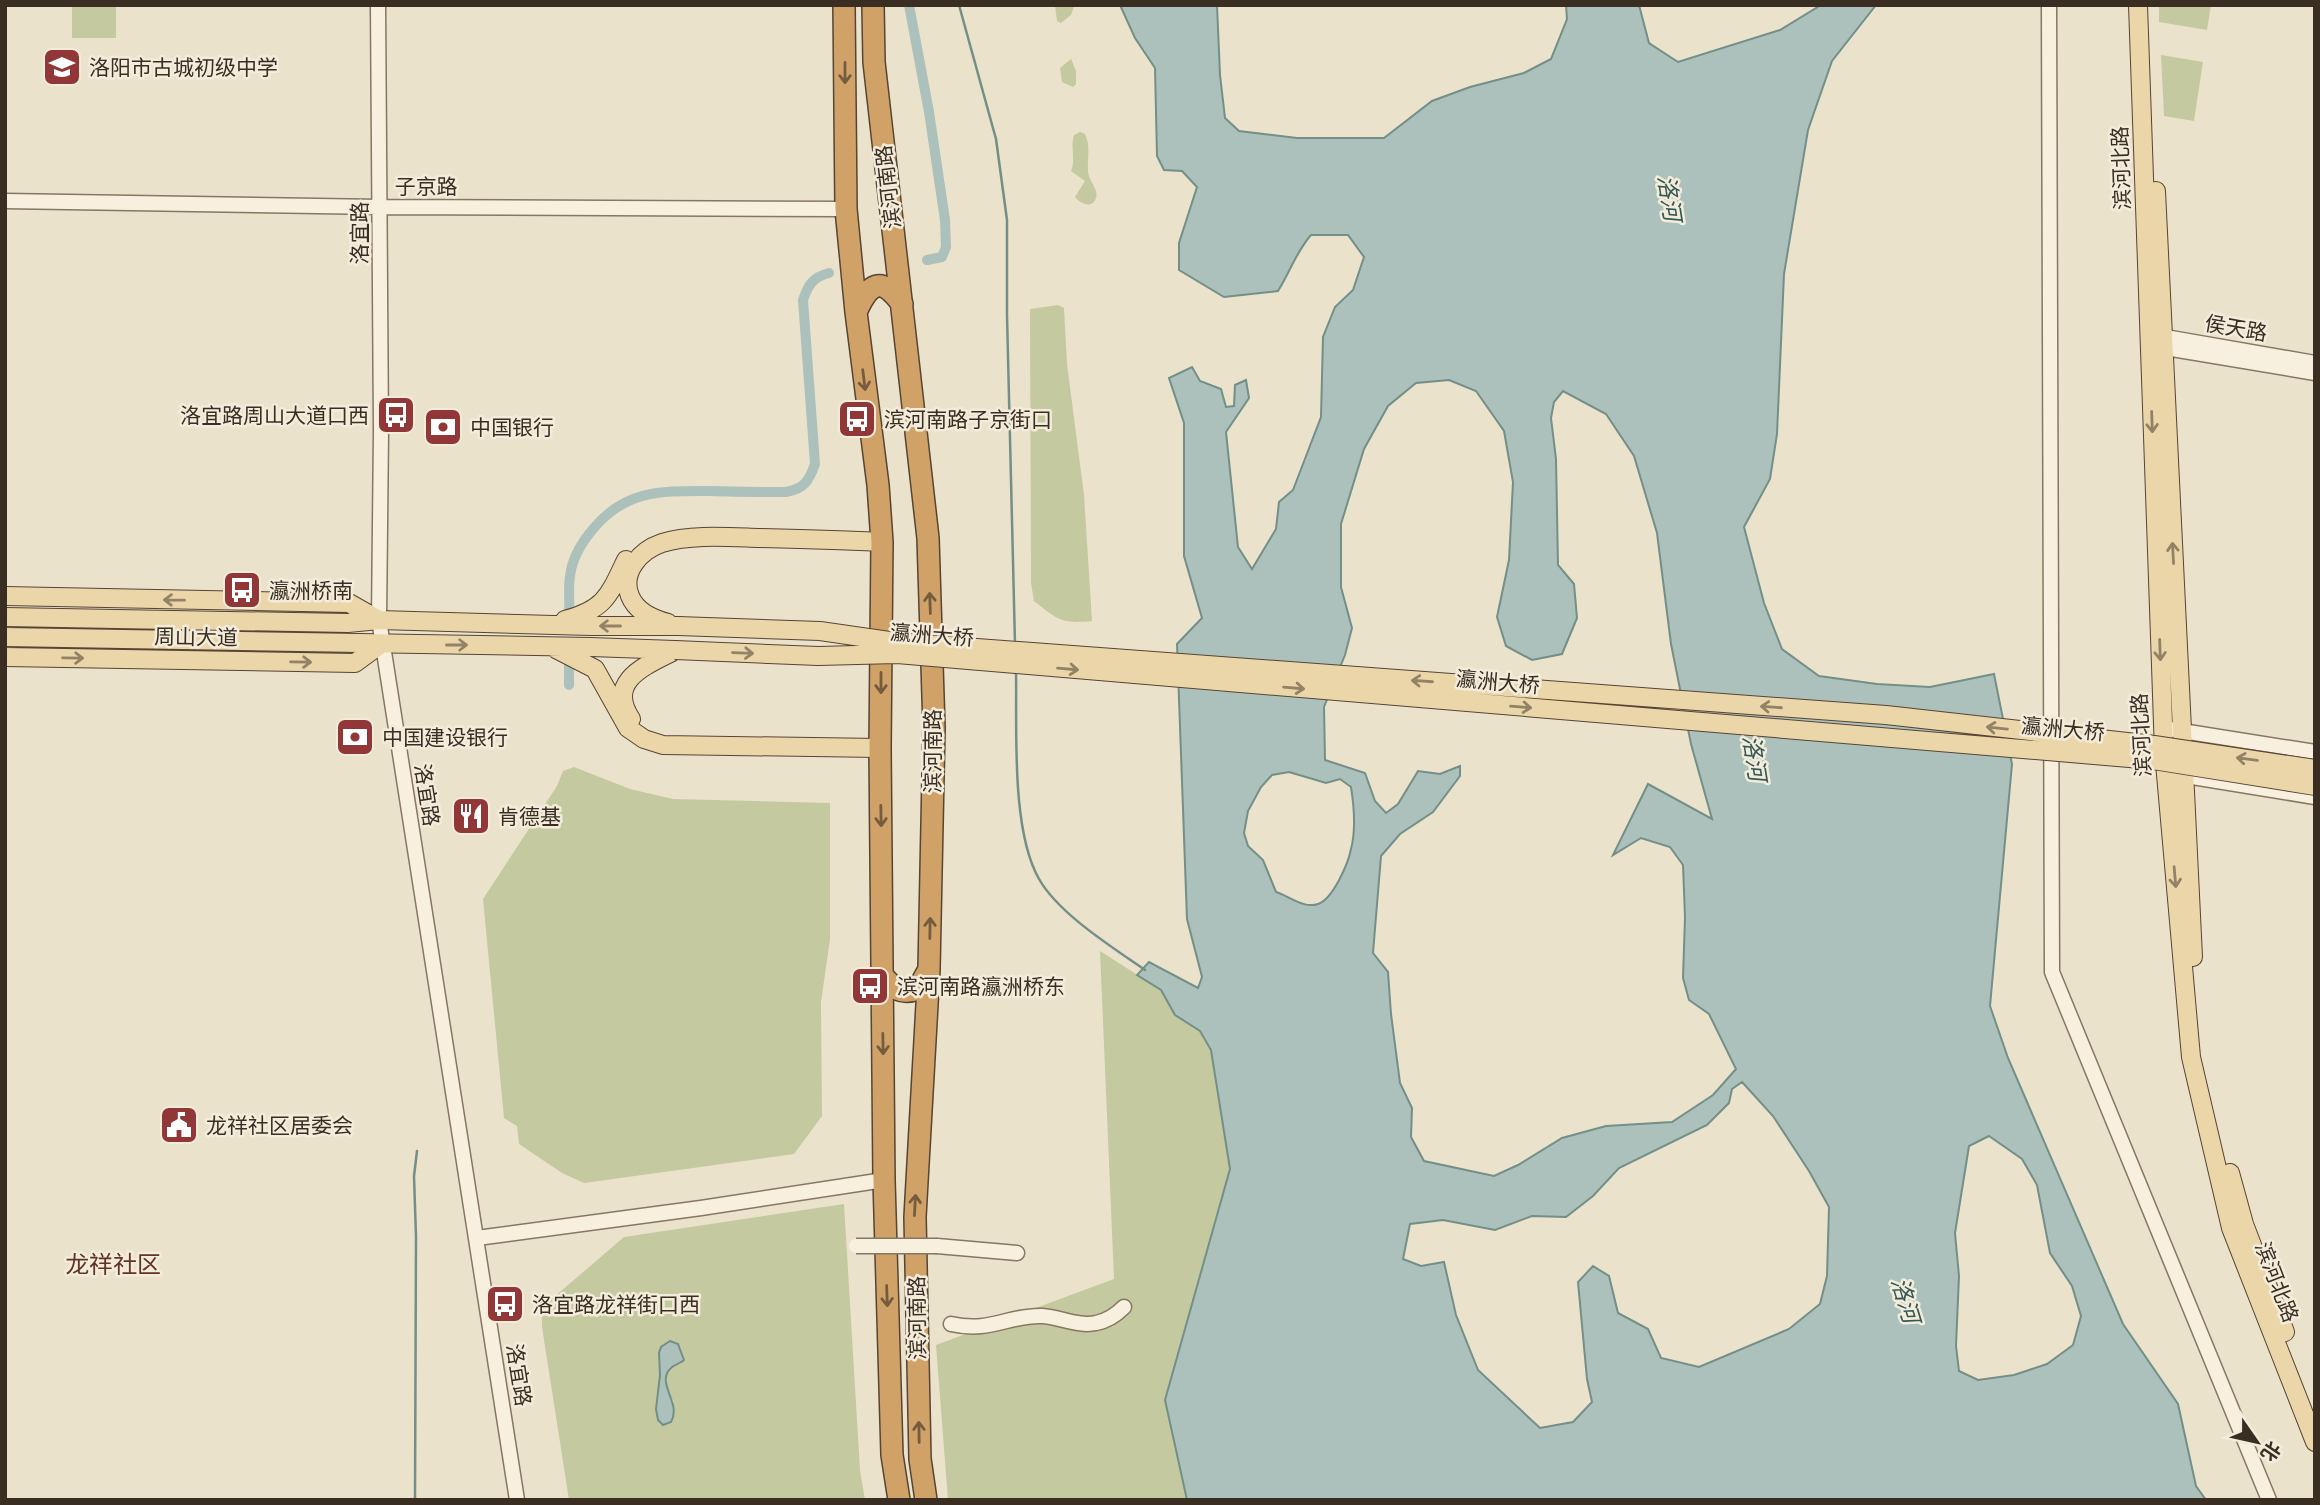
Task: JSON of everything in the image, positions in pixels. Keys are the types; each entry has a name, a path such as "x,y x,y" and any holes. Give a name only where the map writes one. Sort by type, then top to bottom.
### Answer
{"highway":[{"name":"滨河南路","path":"844,5 846,209 878,485 882,542 880,748 884,1180 892,1455 899,1500"},
{"name":"滨河南路","path":"873,5 874,62 928,538 934,728 929,968 915,1217 920,1459 926,1500"},
{"path":"856,312 867,290 875,285 883,285 894,292 902,304"},
{"path":"882,975 898,990 907,993 918,989 929,968"}],"main road":[{"name":"滨河北路","path":"2138,5 2156,341 2182,730 2198,1051 2244,1224 2315,1410"},
{"name":"滨河北路","path":"2148,5 2163,728 2191,1057 2231,1228 2315,1442"},
{"path":"549,624 588,614 602,603 633,549 645,541 670,533 882,542"},
{"path":"678,626 653,619 638,607 629,595 632,565 645,550 664,542 718,537"},
{"name":"周山大道","path":"5,596 349,603 383,620"},
{"name":"周山大道","path":"5,617 678,626"},
{"name":"瀛洲大桥","path":"678,626 820,631 896,642 1886,715 2154,745 2315,769"},
{"name":"周山大道","path":"5,637 675,650"},
{"name":"周山大道","path":"5,657 355,663 385,644"},
{"path":"550,646 594,669 628,728 644,739 663,744 880,748"},
{"path":"675,650 638,669 628,681 623,693 624,707 630,718 641,728 691,744"},
{"name":"瀛洲大桥","path":"675,650 818,656 897,654 2153,760 2315,786"}],"street":[{"name":"洛宜路","path":"378,5 384,207"},
{"name":"洛宜路","path":"385,5 385,644 480,1238 525,1500"},
{"path":"2049,5 2052,972 2269,1500"},
{"name":"子京路","path":"5,201 384,207 846,209"},
{"name":"侯天路","path":"2156,341 2315,363"},
{"name":"侯天路","path":"2156,341 2315,373"},
{"path":"2163,728 2315,752"},
{"path":"2166,773 2315,797"},
{"path":"480,1238 884,1180"},
{"name":"洛宜路","path":"480,1238 517,1500"},
{"path":"856,1246 937,1245 1017,1253"},
{"path":"951,1324 980,1328 1042,1316 1095,1324 1114,1316 1124,1307"}],"green space":[{"path":"72,5 116,5 116,38 72,38"},
{"path":"1055,5 1074,6 1071,15 1061,23 1057,21"},
{"path":"2159,5 2211,5 2207,30 2159,22"},
{"path":"2161,55 2203,62 2194,121 2164,116"},
{"path":"1071,59 1076,71 1076,84 1073,87 1062,82 1060,68"},
{"path":"1080,132 1085,134 1087,139 1088,172 1097,195 1089,205 1075,197 1085,181 1071,171 1074,135"},
{"path":"1058,305 1064,308 1067,364 1084,495 1092,621 1073,622 1055,616 1034,601 1031,583 1030,309"},
{"path":"574,767 630,789 673,799 830,803 830,939 821,1002 822,1116 794,1154 584,1183 562,1173 519,1144 517,1126 504,1118 483,899 557,786 563,771"},
{"path":"1100,951 1161,990 1175,1015 1200,1031 1211,1050 1230,1169 1165,1400 1187,1500 948,1500 936,1345 1114,1279"},
{"path":"844,1204 860,1470 865,1500 569,1500 542,1315 546,1304 624,1237","holes":["665,1344 678,1344 684,1357 680,1364 670,1371 666,1380 674,1402 656,1409 660,1375 659,1353"]}],"water":[{"name":"洛河","path":"1120,5 1217,5 1225,118 1239,131 1297,138 1384,138 1432,101 1470,87 1524,73 1551,59 1567,19 1566,5 1639,5 1649,43 1678,62 1780,30 1821,5 1876,5 1832,61 1808,130 1784,274 1777,434 1770,479 1744,527 1764,603 1782,649 1819,676 1877,684 1930,687 1994,674 2012,764 1990,1006 2008,1058 2123,1324 2178,1404 2196,1486 2206,1500 1187,1500 1165,1400 1230,1169 1211,1050 1200,1031 1175,1015 1161,990 1137,975 1149,962 1198,988 1202,977 1187,919 1177,644 1202,618 1184,556 1184,423 1169,378 1192,367 1200,381 1221,389 1226,407 1234,406 1235,385 1246,380 1249,398 1226,432 1238,547 1252,569 1276,529 1279,502 1293,490 1321,417 1323,337 1335,307 1353,290 1364,257 1348,235 1311,235 1278,291 1224,297 1179,270 1179,243 1197,187 1182,171 1164,170 1157,156 1155,68 1135,38","holes":["1449,380 1476,391 1504,431 1513,482 1509,560 1497,617 1506,646 1532,660 1562,654 1577,618 1574,584 1558,565 1556,459 1551,418 1554,402 1563,391 1606,414 1634,456 1657,533 1671,644 1691,744 1712,819 1648,784 1613,855 1641,838 1670,847 1683,865 1683,978 1689,1000 1709,1014 1736,1069 1713,1095 1672,1122 1606,1126 1562,1138 1518,1165 1494,1176 1424,1161 1411,1137 1412,1108 1400,1083 1388,972 1373,953 1381,856 1400,834 1433,812 1460,776 1460,766 1440,774 1418,771 1398,804 1386,813 1375,801 1365,773 1325,760 1324,707 1345,655 1352,628 1341,587 1341,524 1364,449 1388,406 1416,383","1289,772 1326,783 1340,779 1351,787 1354,810 1353,842 1343,872 1334,888 1324,901 1318,904 1302,903 1276,892 1263,860 1248,846 1244,833 1248,811 1261,787 1272,775","1742,1082 1773,1116 1829,1207 1827,1276 1820,1304 1789,1329 1699,1367 1661,1358 1648,1329 1618,1313 1609,1276 1593,1266 1578,1282 1587,1379 1592,1402 1573,1422 1540,1428 1478,1370 1456,1315 1444,1262 1421,1266 1403,1259 1410,1224 1443,1220 1495,1230 1532,1216 1566,1217 1593,1196 1619,1168 1707,1125 1729,1103 1732,1089","1989,1136 2022,1159 2037,1185 2050,1253 2072,1286 2081,1316 2073,1345 2047,1364 2014,1375 1978,1380 1959,1371 1956,1346 1959,1276 1955,1233 1969,1146"]},
{"path":"670,1341 678,1344 684,1360 672,1367 666,1375 674,1415 671,1422 663,1425 658,1420 656,1409 660,1375 659,1353 661,1347"}],"waterway":[{"path":"909,5 945,220 946,247 942,257 927,260"},
{"path":"959,5 996,139 1007,220 1015,644"},
{"path":"569,614 569,581 575,557 593,529 619,506 632,499 661,492 786,492 797,489 808,480 815,464 803,300 812,282 829,273"},
{"path":"569,661 569,685"},
{"path":"1016,672 1016,750 1020,807 1030,858 1039,879 1059,905 1087,929 1145,970"},
{"path":"415,1500 414,1176 417,1151"}],"place":[{"name":"洛阳市古城初级中学","path":"62,67"},
{"name":"洛宜路周山大道口西","path":"396,415"},
{"name":"滨河南路子京街口","path":"857,419"},
{"name":"中国银行","path":"443,427"},
{"name":"瀛洲桥南","path":"242,590"},
{"name":"中国建设银行","path":"355,737"},
{"name":"肯德基","path":"471,816"},
{"name":"滨河南路瀛洲桥东","path":"870,986"},
{"name":"龙祥社区居委会","path":"179,1125"},
{"name":"洛宜路龙祥街口西","path":"505,1304"}],"district":[{"name":"龙祥社区","path":"113,1264"}]}
